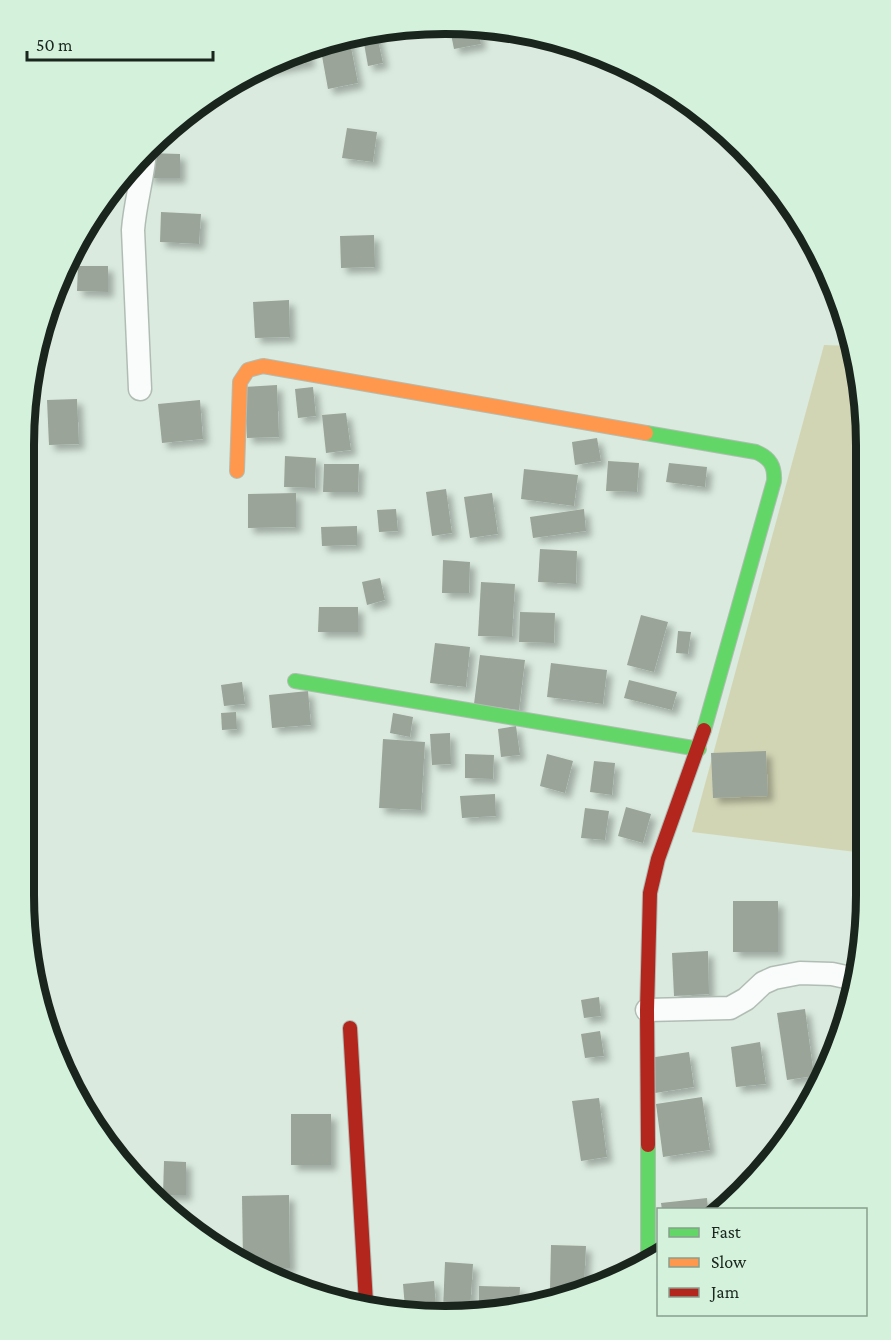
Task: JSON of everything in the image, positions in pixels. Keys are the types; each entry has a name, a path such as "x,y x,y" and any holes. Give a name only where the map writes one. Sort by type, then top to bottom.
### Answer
{"street":[{"path":"140,388 133,230 134,211 140,191 143,168"},
{"path":"237,471 242,375 248,369 264,366 765,456 772,461 775,471 774,481 699,749 658,859 650,893 647,1010 648,1252"},
{"path":"295,681 699,749"},
{"path":"647,1010 730,1008 746,999 763,983 774,978 800,974 832,974 848,978"},
{"path":"350,1028 366,1298"}],"green space":[{"path":"824,345 844,346 849,365 856,419 856,852 692,832"}],"building":[{"path":"451,34 480,36 481,44 454,49"},
{"path":"378,40 383,63 368,66 364,42"},
{"path":"351,46 358,83 328,89 322,54"},
{"path":"309,58 310,62 288,66"},
{"path":"347,128 377,132 373,162 342,158"},
{"path":"157,153 180,154 180,178 148,178 148,162"},
{"path":"161,212 201,214 199,244 160,242"},
{"path":"374,235 375,267 341,268 340,236"},
{"path":"78,266 108,266 108,292 77,291"},
{"path":"289,300 290,337 255,338 253,302"},
{"path":"277,385 279,437 247,438 244,387"},
{"path":"313,387 316,416 298,418 295,389"},
{"path":"77,399 79,444 49,445 47,400"},
{"path":"200,400 203,439 162,443 158,404"},
{"path":"346,413 351,450 326,453 322,415"},
{"path":"597,438 601,461 575,465 572,442"},
{"path":"285,456 316,458 315,488 284,487"},
{"path":"608,461 639,463 637,492 606,491"},
{"path":"669,463 707,467 705,487 666,482"},
{"path":"324,464 359,464 358,492 323,492"},
{"path":"524,469 578,475 574,506 521,499"},
{"path":"446,489 452,533 432,536 426,492"},
{"path":"296,493 296,527 248,528 248,494"},
{"path":"492,493 498,534 470,538 464,497"},
{"path":"396,509 398,531 379,532 377,510"},
{"path":"584,509 586,531 533,538 530,517"},
{"path":"357,526 357,545 322,546 321,527"},
{"path":"540,549 577,551 576,584 538,582"},
{"path":"443,560 470,562 469,593 442,593"},
{"path":"380,578 385,600 367,605 362,582"},
{"path":"481,582 515,584 512,637 478,636"},
{"path":"319,607 358,607 358,632 318,632"},
{"path":"520,612 555,613 554,643 519,642"},
{"path":"641,615 668,622 654,672 627,665"},
{"path":"678,631 691,632 688,654 676,653"},
{"path":"435,643 470,647 466,687 430,683"},
{"path":"480,655 525,660 519,710 474,704"},
{"path":"551,663 607,670 603,704 547,697"},
{"path":"629,680 677,692 672,710 624,698"},
{"path":"242,682 245,704 224,706 221,685"},
{"path":"308,691 311,725 272,728 269,695"},
{"path":"236,712 237,729 222,730 221,713"},
{"path":"393,713 413,717 410,737 390,733"},
{"path":"516,726 520,755 501,757 498,729"},
{"path":"450,733 451,764 432,765 430,734"},
{"path":"383,739 425,742 421,810 379,808"},
{"path":"766,751 768,796 713,798 711,753"},
{"path":"465,754 494,755 493,779 465,778"},
{"path":"547,754 573,761 565,793 540,786"},
{"path":"594,761 615,763 612,795 590,792"},
{"path":"495,794 496,816 462,818 460,796"},
{"path":"626,807 651,814 643,843 618,836"},
{"path":"585,808 609,811 605,840 581,838"},
{"path":"733,901 778,901 778,952 733,952"},
{"path":"708,951 709,994 674,996 672,953"},
{"path":"599,997 601,1016 584,1018 581,1000"},
{"path":"805,1009 814,1076 787,1080 777,1013"},
{"path":"600,1031 604,1056 585,1058 581,1034"},
{"path":"760,1042 766,1084 736,1087 731,1047"},
{"path":"689,1052 694,1087 655,1093 649,1058"},
{"path":"702,1097 710,1150 663,1157 656,1104"},
{"path":"599,1098 607,1157 581,1161 572,1101"},
{"path":"291,1114 331,1114 331,1165 291,1165"},
{"path":"164,1161 186,1162 186,1195 166,1195 163,1193"},
{"path":"289,1195 290,1268 275,1268 243,1252 242,1196"},
{"path":"707,1198 708,1208 662,1208 661,1203"},
{"path":"551,1245 586,1246 584,1281 550,1290"},
{"path":"445,1262 473,1264 470,1305 443,1306"},
{"path":"434,1281 436,1306 405,1303 403,1284"},
{"path":"479,1286 520,1287 519,1299 479,1304"}],"traffic: fast":[{"path":"646,433 756,452 771,463 774,471 774,481 704,730"},
{"path":"295,681 699,749"},
{"path":"648,1145 648,1252"}],"traffic: slow":[{"path":"237,471 240,382 248,370 263,366 646,433"}],"traffic: jam":[{"path":"648,1145 647,1010 650,893 658,859 704,730"},
{"path":"350,1028 366,1298"}]}
